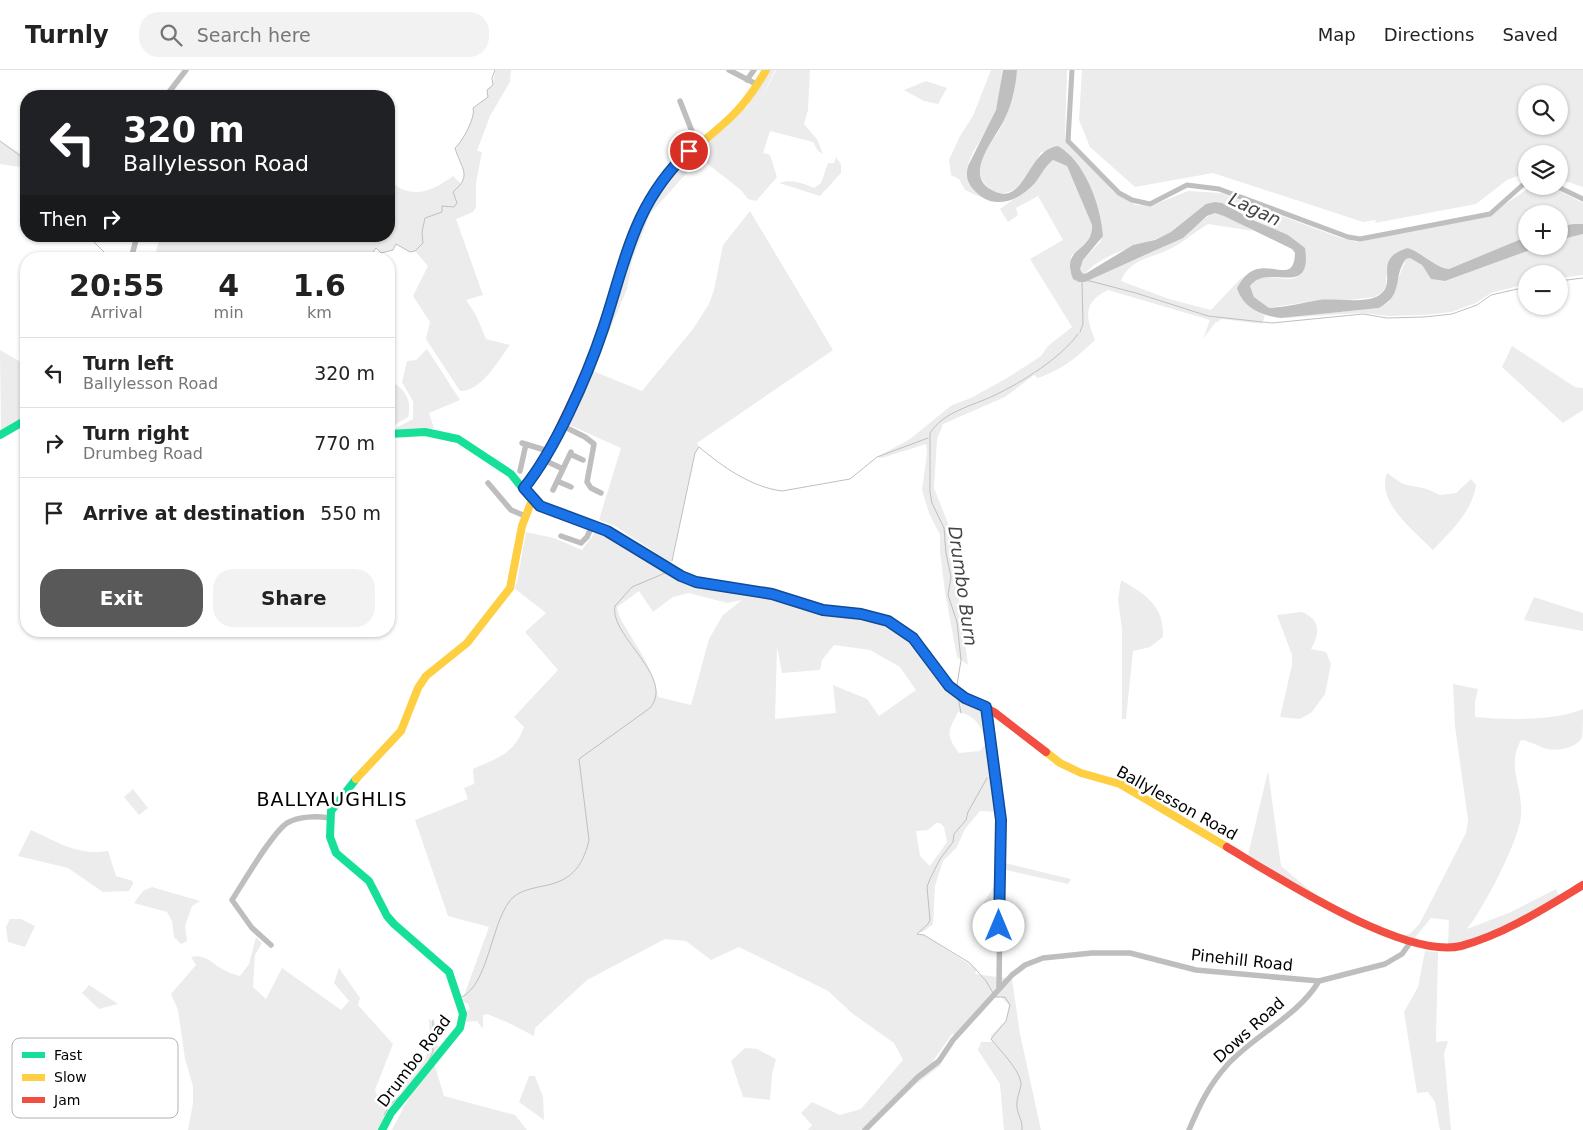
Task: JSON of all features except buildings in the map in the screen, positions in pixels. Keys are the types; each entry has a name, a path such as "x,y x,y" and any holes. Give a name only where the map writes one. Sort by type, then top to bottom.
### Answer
{"main road":[{"path":"524,488 544,460 596,349 632,234 641,215 663,179 697,144 734,114 758,85 766,70"},
{"path":"0,435 20,423"},
{"path":"329,818 334,805 342,795 401,731 418,688 426,676 473,636 510,588 526,516 532,500 524,488 506,470 458,439 425,432 395,434"},
{"name":"Ballylesson Road","path":"532,500 540,506 593,524 622,539 667,569 696,582 772,594 823,610 861,614 888,621 913,638 949,686 965,698 986,707 1060,763 1081,773 1120,784 1316,900 1410,943 1437,948 1460,946 1498,932 1540,912 1583,885"},
{"name":"Drumbo Road","path":"329,818 330,837 336,854 369,881 387,916 394,924 449,972 463,1014 460,1028 391,1113 382,1130"}],"street":[{"path":"171,90 186,70"},
{"path":"728,70 758,85"},
{"path":"747,80 754,70"},
{"path":"680,101 697,144"},
{"path":"561,425 592,441 594,444 587,482 591,488 601,493"},
{"path":"520,470 524,444 548,451"},
{"path":"554,490 571,453 583,460"},
{"path":"544,460 563,469"},
{"path":"557,481 571,487"},
{"path":"488,483 511,510 526,516"},
{"path":"562,536 581,543 587,537 593,524"},
{"path":"986,707 1001,820 995,992"},
{"path":"271,945 252,928 232,900 265,849 287,823 315,816 329,818"},
{"name":"Pinehill Road","path":"865,1130 918,1077 939,1061 953,1040 1017,970 1042,958 1116,952 1145,955 1196,970 1320,981 1385,964 1402,954 1410,943"},
{"name":"Dows Road","path":"1189,1130 1207,1090 1230,1063 1290,1012 1314,990 1320,981"}],"shaded area":[{"path":"495,70 511,70 510,82 490,116 477,151 482,152 476,183 476,207 473,212 456,219 483,295 466,300 476,315 486,339 510,345 489,374 468,390 460,391 426,339 430,322 413,296 428,266 415,251 410,252 396,244 393,250 385,252 380,252 376,248 373,252 156,252 158,242 395,242 395,185 407,191 423,191 438,186 453,176 461,184 464,175 455,148 468,129 473,108 488,97 487,90 493,85"},
{"path":"769,70 775,70 761,100 776,70 810,70 808,110 804,124 817,139 823,154 818,151 813,142 770,131 763,153 770,155 777,177 756,201 748,199 741,190 700,158 650,214 632,261 627,289 599,356 632,247 649,206 680,163 747,106"},
{"path":"991,70 1002,70 998,102 989,126 975,150 967,171 969,181 977,192 992,202 965,190 959,179 951,175 949,160 960,136 973,116"},
{"path":"1003,70 1017,70 1012,101 1001,127 983,157 980,168 981,177 985,185 996,192 1006,194 1014,190 1021,184 1039,157 1048,150 1058,146 1068,153 1084,173 1099,211 1103,236 1083,260 1080,269 1085,274 1133,245 1155,240 1171,232 1206,204 1215,202 1222,203 1253,220 1288,235 1305,248 1306,264 1302,272 1296,277 1267,277 1258,280 1250,286 1254,297 1269,308 1319,300 1361,300 1377,297 1386,287 1388,263 1391,257 1397,252 1408,248 1439,266 1449,269 1518,240 1518,254 1445,281 1431,279 1422,265 1410,258 1406,259 1392,297 1379,308 1281,318 1254,310 1244,301 1237,288 1246,276 1255,270 1265,268 1289,269 1293,264 1295,253 1292,249 1215,213 1207,216 1183,238 1085,282 1079,282 1073,279 1070,268 1071,261 1074,255 1088,241 1092,225 1067,166 1053,160 1028,190 1014,199 1006,201 991,201 984,198 969,184 968,166 996,110"},
{"path":"1017,70 1067,70 1065,139 1114,192 1136,205 1151,206 1188,191 1221,193 1338,237 1357,242 1489,215 1519,195 1567,195 1583,203 1583,224 1568,226 1568,205 1518,205 1518,240 1449,269 1439,266 1408,248 1386,276 1386,286 1382,293 1374,297 1341,301 1319,300 1269,308 1254,297 1250,286 1256,280 1262,278 1295,278 1302,270 1306,256 1269,227 1222,203 1168,234 1113,254 1093,266 1085,274 1081,273 1080,269 1083,260 1101,241 1094,204 1087,182 1082,171 1066,151 1041,152 1027,177 1011,192 1002,193 990,189 982,179 980,164 1000,129 1014,93"},
{"path":"1082,70 1583,70 1583,187 1568,182 1568,145 1518,145 1518,176 1507,180 1476,204 1375,223 1376,220 1363,222 1213,173 1135,187 1090,147 1079,120"},
{"path":"926,81 947,88 938,104 924,101 904,90"},
{"path":"0,141 20,154 20,167 0,164"},
{"path":"836,157 841,164 841,173 820,196 779,183 801,183 814,188 821,183 828,163 834,163"},
{"path":"1053,160 1067,166 1092,225 1092,231 1088,239 1071,256 1070,272 1085,282 1171,243 1213,214 1221,214 1253,231 1208,224 1172,248 1136,263 1125,273 1121,281 1169,299 1211,310 1243,276 1237,288 1251,308 1265,316 1262,324 1222,319 1215,323 1203,339 1210,320 1108,290 1094,300 1088,311 1088,318 1095,340 1075,357 1047,375 1038,378 1034,375 1005,397 943,424 937,439 934,488 949,526 968,665 957,657 945,592 940,535 929,513 922,490 927,453 926,444 882,458 877,457 910,439 952,405 971,398 1041,356 1048,346 1072,327 1030,259 1063,240 1038,196 1016,208 1018,215 1008,222 1000,209 1034,184 1046,166"},
{"path":"750,211 833,350 697,443 699,447 695,453 671,563 615,526 599,520 621,448 565,423 593,371 642,391 693,329 709,304 714,290 723,245"},
{"path":"1583,224 1583,234 1568,238 1568,225"},
{"path":"1583,234 1583,275 1568,277 1568,265 1518,265 1518,286 1491,293 1476,303 1451,312 1388,316 1362,313 1281,318 1379,308 1389,302 1406,259 1410,258 1422,265 1431,279 1445,281 1518,254 1568,255 1568,238"},
{"path":"1512,346 1575,387 1583,388 1583,410 1563,423 1502,367"},
{"path":"427,349 460,400 429,413 434,428 397,431 396,428 413,419 413,401 402,382 407,361 416,360"},
{"path":"0,350 20,362 20,420 1,430"},
{"path":"395,385 406,395 409,405 408,417 395,425"},
{"path":"1387,473 1403,484 1427,489 1440,495 1456,493 1471,479 1476,485 1474,495 1465,512 1433,550 1407,525 1392,505 1387,495 1385,484"},
{"path":"596,531 634,551 671,576 691,583 770,598 832,615 884,624 887,616 921,639 935,663 950,682 985,710 987,733 983,733 976,721 958,712 950,729 950,737 959,753 980,751 988,741 996,744 1005,812 1001,862 1071,879 1068,884 1002,869 1001,905 977,914 994,886 997,812 980,811 965,829 957,847 943,861 935,886 933,924 917,934 924,935 977,969 975,974 1012,979 1020,1034 1041,1130 1004,1130 1000,1084 978,1050 981,1042 992,1042 991,1035 1006,1021 1009,1005 1001,997 993,998 958,1036 952,1034 933,1061 941,1065 915,1085 868,1130 808,1130 812,1125 801,1113 812,1102 840,1115 861,1109 903,1060 894,1043 853,1014 828,991 739,947 711,960 686,941 665,939 587,980 535,1028 534,1036 487,1014 483,1015 483,1029 477,1021 466,1022 465,1012 470,1009 468,1004 462,1001 489,927 448,916 415,820 468,799 464,788 474,784 473,769 490,762 510,749 524,727 514,717 558,670 525,632 546,613 514,588 517,582 526,532 554,538 582,550","holes":["639,591 653,612 673,597 689,593 727,603 742,600 723,615 709,639 691,705 658,697 648,665 619,616 617,607","834,645 870,650 900,667 916,690 879,716 867,699 833,685 836,713 775,719 777,647 782,673 820,670 822,660","936,823 940,823 944,827 947,842 930,866 920,856 916,831 928,830"]},
{"path":"1121,580 1152,602 1157,609 1163,626 1163,637 1150,647 1133,651 1126,719 1122,719 1122,628 1118,600"},
{"path":"1534,597 1583,613 1583,631 1524,620"},
{"path":"1302,612 1316,623 1317,633 1311,649 1326,652 1331,664 1325,694 1312,712 1300,719 1280,717 1292,665 1292,655 1277,615"},
{"path":"1453,684 1478,689 1475,702 1475,717 1501,719 1545,718 1583,709 1583,723 1580,741 1567,748 1547,749 1521,740 1515,759 1521,804 1519,826 1500,874 1482,907 1467,929 1511,912 1556,889 1559,896 1506,926 1477,937 1448,944 1449,920 1431,918 1413,940 1404,936 1411,933 1420,923 1466,833 1468,820 1455,726"},
{"path":"1268,771 1281,866 1318,897 1248,855"},
{"path":"133,789 148,808 139,815 124,797"},
{"path":"31,830 78,850 87,852 108,851 116,876 133,881 129,891 103,892 68,868 18,856"},
{"path":"152,887 200,901 192,906 185,926 187,941 181,944 174,937 172,921 167,912 134,903 143,891"},
{"path":"10,919 21,919 35,926 25,947 8,942 6,927"},
{"path":"256,937 262,943 255,955 253,987 266,999 282,968 341,1010 349,1001 334,983 339,968 360,998 358,1005 393,1044 375,1090 377,1095 375,1100 385,1108 401,1093 402,1088 422,1064 428,1050 429,1019 435,1023 436,1045 443,1047 389,1108 378,1130 188,1130 193,1103 193,1086 185,1059 178,1010 171,994 196,965 191,957 201,956 226,971 240,976 249,964"},
{"path":"1425,951 1438,952 1436,1042 1448,1041 1444,1054 1451,1130 1440,1130 1435,1102 1428,1092 1417,1093 1404,1012 1418,987"},
{"path":"89,985 118,1004 99,1009 82,993"},
{"path":"745,1048 757,1049 776,1059 772,1074 770,1100 743,1097 731,1061"},
{"path":"434,1063 444,1096 515,1115 527,1130 392,1130 409,1097"},
{"path":"529,1076 535,1076 543,1097 544,1120 519,1102"}],"waterway":[{"path":"385,252 393,250 396,244 410,252 415,251 423,243 422,232 425,218 442,212 442,206 454,207 457,203 453,192 463,181 464,172 455,148 468,129 473,108 488,97 487,90 493,85 492,78 495,70"},
{"name":"Lagan","path":"1072,70 1068,141 1119,193 1132,200 1150,204 1187,185 1219,189 1348,237 1360,239 1490,214 1518,189"},
{"path":"0,141 20,156"},
{"path":"1568,192 1583,199"},
{"path":"94,242 104,252"},
{"path":"373,252 376,248 380,252"},
{"path":"1568,280 1583,278"},
{"path":"1086,280 1136,293 1208,316 1272,323 1363,314 1387,318 1452,314 1477,305 1491,295 1518,289"},
{"name":"Drumbo Burn","path":"1080,332 1083,324 1082,281"},
{"name":"Drumbo Burn","path":"957,685 961,660 957,622 948,595 951,577 946,553 944,528 932,503 930,492 930,433 943,419 951,414 1005,390 1040,369 1062,352 1078,334"},
{"path":"672,561 695,453 699,447 748,481 782,491 850,479 877,457 928,438"},
{"path":"462,997 471,990 484,968 498,925 509,902 518,894 563,880 573,872 582,859 589,840 579,759 650,708 656,696 655,683 649,670 622,630 616,618 615,606 632,587 665,573"},
{"name":"Drumbo Burn","path":"958,697 961,713"},
{"name":"Drumbo Burn","path":"987,778 968,812 966,820 954,834 953,842 940,859 930,879 927,887 930,920 917,934 924,935 970,963 986,981 993,993"},
{"name":"Drumbo Burn","path":"995,997 1005,997 1010,1005 1006,1021 991,1039 1013,1066 1020,1079 1021,1084 1017,1104 1022,1130"},
{"path":"428,1062 433,1052 433,1020"},
{"path":"384,1115 389,1106 401,1095"}],"traffic: fast":[{"path":"0,435 20,423"},
{"path":"395,434 425,432 458,439 511,474 532,500 541,506 607,531 667,569 696,581 723,586"},
{"path":"356,779 331,811 330,837 336,853 369,881 387,916 394,924 449,972 463,1014 460,1028 391,1113 382,1130"}],"traffic: slow":[{"path":"659,187 685,157 739,109 752,93 766,70"},
{"path":"356,779 401,731 418,688 426,676 467,643 510,588 522,526 532,500"},
{"path":"1046,752 1060,763 1081,773 1120,784 1227,847"}],"traffic: jam":[{"path":"524,488 544,460 592,359 632,234 644,208 659,187"},
{"path":"723,586 772,594 823,610 877,617 897,626 913,638 939,675 957,693 994,712 1046,752"},
{"path":"1227,847 1342,913 1408,941 1437,947 1461,946 1493,935 1524,920 1583,885"}],"district":[{"name":"BALLYAUGHLIS","path":"332,799"}],"route":[{"path":"689,151 672,168 654,191 637,221 604,328 592,359 548,451 524,488 532,500 540,506 607,531 667,569 696,582 772,594 823,610 877,617 897,626 913,638 949,686 965,698 986,707 1001,820 998,868 999,926"}]}
